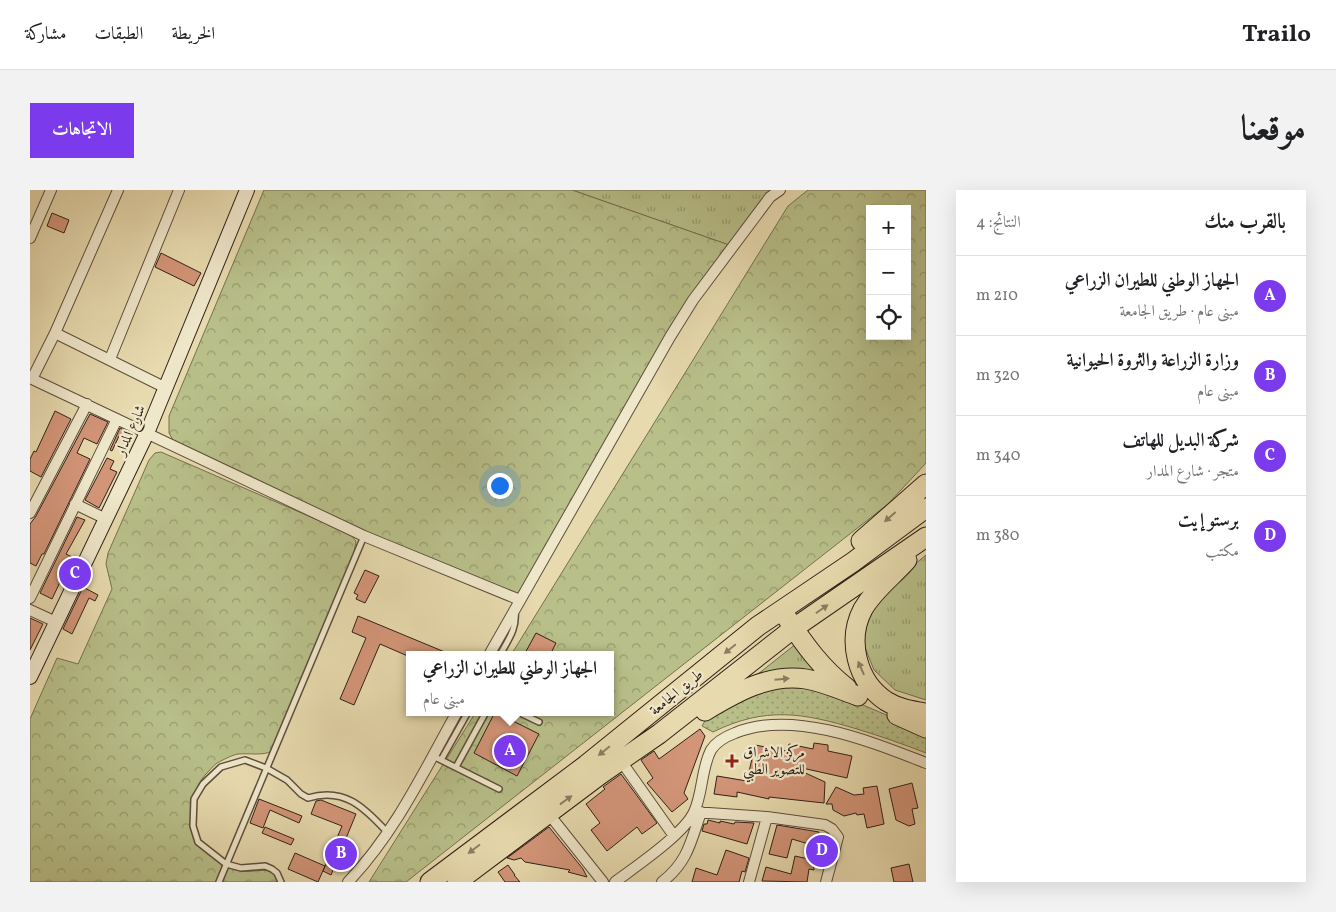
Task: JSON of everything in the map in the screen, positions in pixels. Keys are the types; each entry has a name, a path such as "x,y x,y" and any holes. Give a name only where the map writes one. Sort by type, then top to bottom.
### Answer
{"highway":[{"path":"758,626 813,577 878,528 926,484"},
{"name":"طريق الجامعة","path":"430,882 586,765 758,626 853,562 926,508"},
{"path":"924,538 906,562 878,589 867,603 856,626 854,636 858,662 872,688 885,700 898,707 926,712"},
{"name":"طريق الجامعة","path":"457,882 548,813 659,734 794,628 924,538"},
{"path":"782,611 832,676 858,696"},
{"path":"659,734 684,723 750,686 766,681 806,678 858,696 926,728"}],"street":[{"path":"30,238 51,190"},
{"path":"118,190 55,333 31,379 364,536 520,600"},
{"path":"110,359 179,190"},
{"name":"شارع المدار","path":"30,678 147,433 247,190"},
{"path":"492,651 693,300 770,197 780,190"},
{"path":"55,333 166,388"},
{"path":"30,513 87,404"},
{"name":"شارع المدار","path":"30,598 117,418"},
{"path":"75,504 106,519"},
{"path":"30,610 56,622"},
{"path":"348,882 363,867 388,833 437,758 455,716"},
{"path":"662,882 674,873 682,863 698,812 706,763 712,748 728,736 745,729 771,725 795,725 839,733 888,748 926,763"},
{"path":"621,760 674,836"},
{"path":"615,882 674,836 698,812"},
{"path":"698,812 767,817 825,825 832,829 838,837 826,882"},
{"path":"548,813 603,882"},
{"path":"749,882 767,817"}],"lane":[{"path":"219,882 364,536"},
{"path":"502,651 514,631 516,622 515,610"},
{"path":"465,716 437,758 499,789"},
{"path":"456,767 484,716"},
{"path":"526,716 539,722"},
{"path":"281,882 277,873 272,869 265,866 241,868 226,864 198,842 192,826 194,799 203,784 221,767 245,760 266,768 287,780 301,794 308,798 318,794 334,795 351,801 367,810 388,833"}],"green space":[{"path":"264,190 572,190 732,246 693,300 520,600 177,447 169,433 169,416"},
{"path":"572,190 780,190 732,246"},
{"path":"808,190 926,190 926,463 888,504 406,882 369,882 473,716 614,716 614,651 513,651 788,206"},
{"path":"161,452 350,534 356,541 354,553 272,751 261,754 238,754 217,763 198,786 193,799 192,813 194,826 206,850 216,859 234,870 273,871 280,882 30,882 30,719 57,658 78,664 112,589 106,564 108,553 149,460 155,453"},
{"path":"926,555 926,700 895,690 874,670 864,645 865,627 878,599 904,573"},
{"path":"797,643 831,681 753,678"},
{"path":"763,684 821,687 926,732 926,753 837,723 802,716 768,715 750,718 713,732 702,726 713,708"}],"building":[{"path":"52,213 69,220 64,233 47,226"},
{"path":"161,253 201,273 194,286 155,267"},
{"path":"55,411 71,419 41,477 30,471 30,459 34,451 36,452"},
{"path":"90,414 108,422 97,444 84,438 77,453 90,459 44,554 42,554 36,566 30,563 30,524"},
{"path":"120,428 134,435 130,441 119,436 112,451 110,450"},
{"path":"107,458 114,461 110,469 117,472 99,508 85,500"},
{"path":"77,517 85,520 66,554 72,557 52,599 40,593"},
{"path":"365,570 379,576 365,603 356,599 358,595 354,593"},
{"path":"83,587 98,595 95,601 89,598 72,634 63,629"},
{"path":"358,616 442,651 406,651 406,655 380,644 354,705 340,699 366,638 352,632"},
{"path":"30,618 43,624 30,650"},
{"path":"536,633 556,643 552,651 526,651"},
{"path":"493,716 503,716 539,734 517,776 474,753"},
{"path":"700,729 705,736 684,793 688,799 672,812 647,783 653,778 641,760 654,751 659,759"},
{"path":"814,743 828,745 828,751 852,756 847,778 802,768 801,771 825,782 824,803 769,797 769,799 737,792 737,797 714,794 717,776 747,781 755,745 787,751 789,744 813,749"},
{"path":"621,774 657,823 642,834 637,827 607,851 591,830 600,823 586,804 605,789 603,787"},
{"path":"912,783 918,808 912,809 915,824 909,826 896,820 889,789"},
{"path":"877,786 884,824 867,828 864,814 857,815 856,813 844,816 833,810 832,804 826,804 836,787 854,795 864,794 863,788"},
{"path":"259,799 302,816 299,823 270,810 263,828 250,823"},
{"path":"321,800 356,814 331,875 323,871 342,826 311,814 316,801"},
{"path":"708,820 734,824 735,822 754,823 747,844 702,831 704,824 707,824"},
{"path":"777,825 819,832 815,846 792,839 787,858 769,854"},
{"path":"265,827 294,839 291,845 262,833"},
{"path":"549,827 583,869 587,877 568,872 570,870 525,862 521,858 514,860 507,858"},
{"path":"726,850 749,858 745,872 742,871 739,882 692,882 696,868 717,875"},
{"path":"295,853 325,866 318,882 288,869"},
{"path":"795,856 813,860 814,870 809,869 807,882 762,881 766,867 791,874"},
{"path":"909,864 913,882 894,882 891,868"},
{"path":"508,865 520,882 505,882 498,872"}],"place":[{"name":"شركة البديل للهاتف","path":"75,574"},
{"name":"الجهاز الوطني للطيران الزراعي","path":"510,751"},
{"name":"مركز الاشراق للتصوير الطبي","path":"732,761"},
{"name":"برستو إيت","path":"822,851"},
{"name":"وزارة الزراعة والثروة الحيوانية","path":"341,854"}]}
